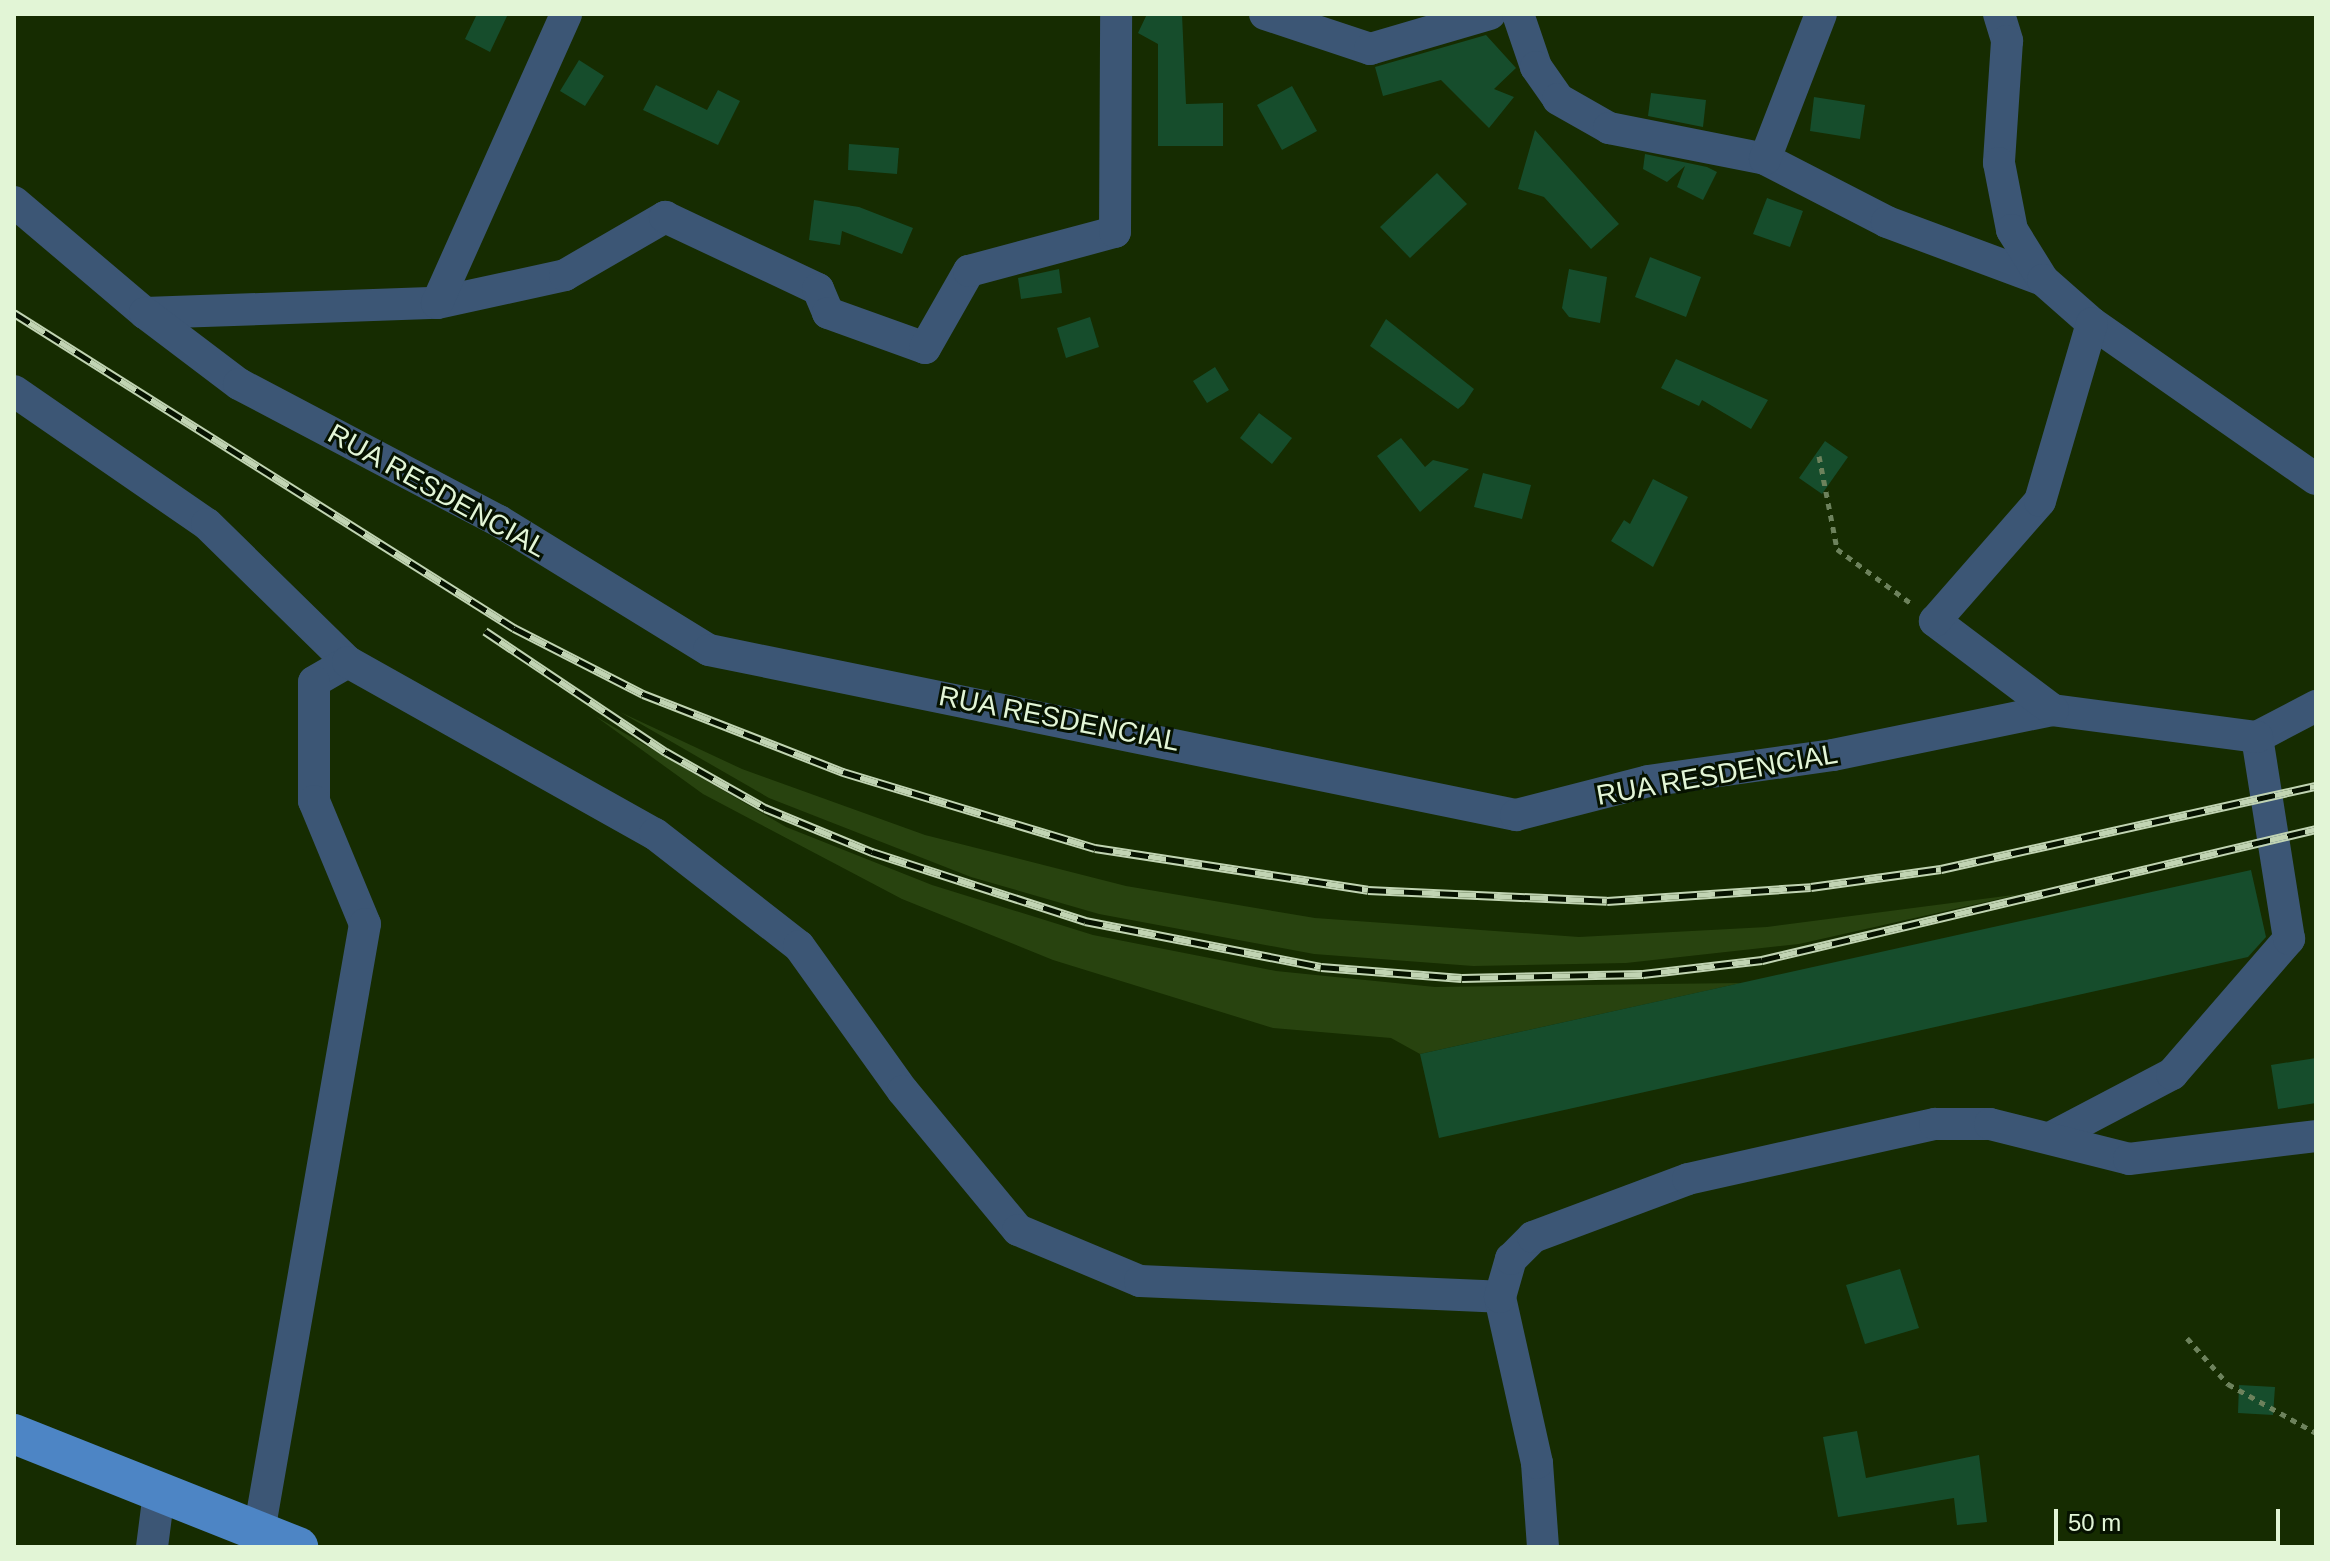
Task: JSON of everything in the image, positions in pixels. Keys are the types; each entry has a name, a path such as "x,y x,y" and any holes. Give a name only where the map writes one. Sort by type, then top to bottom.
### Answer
{"main road":[{"path":"14,1434 298,1547"}],"street":[{"path":"437,303 566,14"},
{"path":"145,313 437,303 565,275 665,217 818,289 828,313 925,348 969,271 1115,232 1116,14"},
{"path":"1265,14 1370,49 1490,14"},
{"path":"1518,14 1536,67 1558,99 1609,128 1765,159 1887,222 2043,280"},
{"path":"1765,159 1821,14"},
{"path":"1999,14 2007,41 1999,163 2012,230 2043,280 2092,323 2316,479"},
{"name":"RUA RESDENCIAL","path":"14,202 145,313 239,384 499,521 709,650 1516,815 1648,781 1833,755 2053,710"},
{"path":"2092,323 2040,501 1935,621 2053,710 2257,737 2316,706"},
{"path":"14,391 207,524 348,662 655,834 799,946 903,1091 1018,1230 1140,1281 1500,1297"},
{"path":"259,1532 365,924 314,801 314,682 348,662"},
{"path":"2052,1137 2172,1074 2289,939 2257,737"},
{"path":"1543,1547 1537,1463 1500,1297 1511,1259 1533,1237 1688,1179 1935,1124 1990,1124 2052,1137 2129,1159 2316,1136"},
{"path":"152,1547 159,1492"}],"path":[{"path":"1819,456 1837,549 1935,621"},
{"path":"2187,1338 2228,1384 2316,1433"}],"green space":[{"path":"620,712 742,769 925,835 1126,886 1315,918 1579,937 1767,927 2021,894 1799,944 1626,963 1473,966 1314,954 1099,914 971,877 769,798"},
{"path":"595,716 786,827 932,885 1093,935 1276,971 1435,987 1741,983 1420,1054 1391,1038 1273,1028 1053,960 902,899 703,794"}],"building":[{"path":"477,14 508,14 490,52 465,39"},
{"path":"1147,14 1182,14 1186,104 1223,103 1223,146 1158,146 1158,44 1138,33"},
{"path":"1486,35 1516,68 1494,89 1514,97 1489,128 1441,80 1383,96 1375,67"},
{"path":"579,60 604,76 585,106 560,91"},
{"path":"656,85 707,110 718,90 740,101 718,145 643,110"},
{"path":"1292,86 1317,131 1282,150 1257,105"},
{"path":"1651,93 1706,100 1703,127 1648,116"},
{"path":"1814,97 1865,105 1860,139 1810,131"},
{"path":"1535,130 1619,224 1591,249 1544,197 1518,189"},
{"path":"849,144 899,148 897,174 848,170"},
{"path":"1645,154 1707,167 1717,172 1703,200 1677,187 1685,166 1667,182 1643,169"},
{"path":"1437,173 1467,204 1410,258 1380,227"},
{"path":"1767,198 1803,211 1790,247 1753,234"},
{"path":"814,200 859,207 913,228 902,254 842,231 840,245 809,240"},
{"path":"1650,257 1701,277 1686,317 1635,297"},
{"path":"1059,269 1062,293 1021,299 1018,278"},
{"path":"1569,269 1607,277 1600,323 1569,317 1562,308"},
{"path":"1090,317 1099,347 1066,358 1057,328"},
{"path":"1386,319 1474,389 1464,404 1458,409 1370,346"},
{"path":"1676,359 1768,400 1751,429 1702,400 1699,406 1661,388"},
{"path":"1215,367 1229,390 1207,403 1193,381"},
{"path":"1259,413 1292,438 1272,464 1240,438"},
{"path":"1401,438 1425,467 1433,460 1469,469 1420,512 1377,456"},
{"path":"1825,441 1848,457 1822,494 1799,478"},
{"path":"1483,473 1531,485 1522,519 1474,507"},
{"path":"1653,479 1688,497 1653,567 1611,541 1624,520 1630,524"},
{"path":"2251,870 2266,937 2248,957 1439,1138 1420,1054"},
{"path":"2316,1058 2316,1103 2278,1109 2271,1065"},
{"path":"1900,1269 1919,1328 1865,1344 1846,1285"},
{"path":"2239,1385 2275,1387 2273,1415 2238,1413"},
{"path":"1857,1431 1866,1478 1979,1455 1987,1522 1957,1525 1954,1498 1838,1517 1823,1437"}],"railway":[{"path":"14,313 514,628 643,694 843,772 1095,848 1368,890 1607,901 1811,887 1941,869 2316,786"},
{"path":"485,631 666,752 765,808 872,852 1085,921 1321,967 1462,978 1643,974 1762,960 2316,829"}]}
